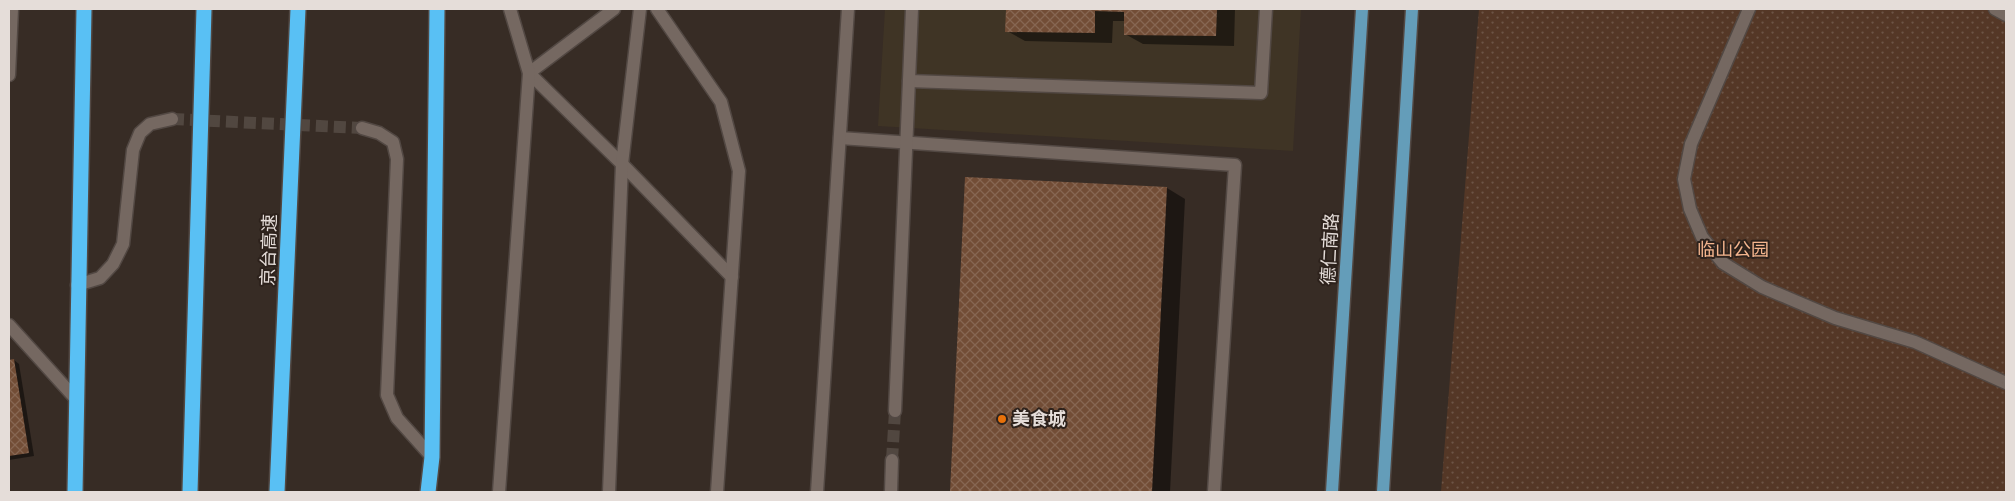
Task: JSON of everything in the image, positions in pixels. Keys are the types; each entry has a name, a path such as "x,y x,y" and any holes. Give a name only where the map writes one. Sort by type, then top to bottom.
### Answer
{"highway":[{"path":"75,492 75,398 84,9"},
{"path":"190,492 204,9"},
{"name":"京台高速","path":"277,492 298,9"},
{"path":"428,492 432,457 437,9"}],"main road":[{"name":"德仁南路","path":"1332,492 1362,9"},
{"path":"1383,492 1412,9"}],"street":[{"path":"9,75 12,9"},
{"path":"499,492 529,73 513,9"},
{"path":"529,73 614,9"},
{"path":"609,492 622,164 640,9"},
{"path":"657,9 721,102 739,171 717,492"},
{"path":"817,492 848,9"},
{"path":"895,411 912,9"},
{"path":"909,81 1261,93 1266,9"},
{"path":"1749,9 1691,144 1684,179 1690,209 1702,237 1723,263 1762,287 1835,318 1915,342 2006,383"},
{"path":"1996,9 2006,15"},
{"path":"529,73 622,164 732,277"},
{"path":"78,285 100,278 113,264 123,244 133,150 140,133 150,124 172,119"},
{"path":"362,128 379,133 393,142 397,159 387,395 397,418 432,457"},
{"path":"840,138 1235,165 1214,492"},
{"path":"9,325 75,398"},
{"path":"891,492 892,460"}],"shaded area":[{"path":"885,9 1301,9 1293,151 878,126"}],"green space":[{"name":"临山公园","path":"1479,9 2006,9 2006,492 1441,492"}],"building":[{"path":"1006,9 1217,9 1216,36 1124,35 1124,12 1095,11 1095,33 1005,32"},
{"path":"965,177 1167,187 1152,492 950,492"},
{"path":"14,359 29,453 9,456 9,360"}],"tunnel":[{"path":"172,119 362,128"},
{"path":"892,460 895,411"}],"place":[{"name":"美食城","path":"1002,419"}]}
